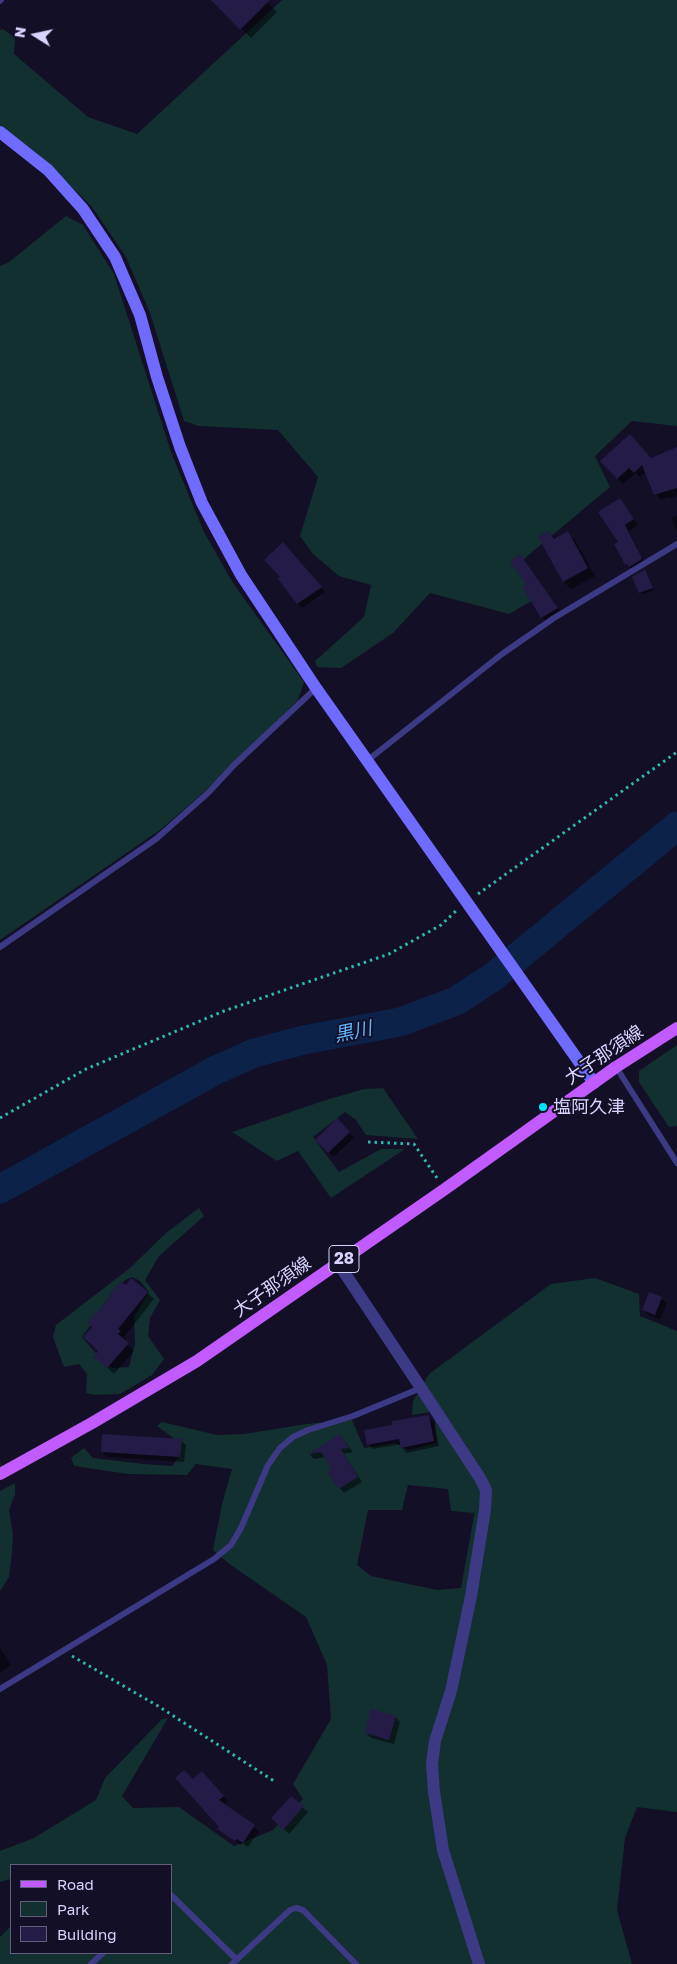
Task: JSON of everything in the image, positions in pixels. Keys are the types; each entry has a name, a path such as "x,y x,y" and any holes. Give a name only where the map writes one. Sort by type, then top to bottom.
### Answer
{"main road":[{"name":"大子那須線","path":"0,1474 92,1423 197,1361 445,1189 616,1067 677,1028"}],"street":[{"path":"0,132 48,170 77,202 115,257 140,315 157,377 180,447 202,503 241,576 316,688 594,1083"},
{"path":"338,1263 480,1478 486,1490 485,1510 471,1596 451,1691 435,1740 432,1764 434,1792 443,1850 479,1964"}],"lane":[{"path":"368,760 502,654 554,618 677,544"},
{"path":"0,947 156,839 208,793 234,765 316,688"},
{"path":"616,1067 677,1163"},
{"path":"0,1689 214,1559 231,1545 241,1528 268,1466 280,1448 293,1437 308,1430 353,1416 421,1388"},
{"path":"172,1896 235,1962 290,1910 296,1908 303,1910 356,1964"},
{"path":"91,1964 102,1954"}],"path":[{"path":"0,1118 86,1070 215,1015 389,954 441,924 469,905 677,752"},
{"path":"368,1142 414,1144 445,1189"},
{"path":"63,1650 158,1706 274,1781"}],"green space":[{"path":"282,0 677,0 677,426 632,421 595,456 610,487 519,563 535,599 509,614 430,593 393,633 341,668 317,667 315,661 364,617 371,585 339,576 313,554 300,536 318,477 278,430 199,426 184,421 150,313 126,257 92,207 38,154 0,125 0,30 3,29 15,38 14,54 88,117 137,134"},
{"path":"66,216 83,225 114,274 171,452 204,532 233,583 304,682 298,700 204,792 160,830 0,940 0,266 9,262"},
{"path":"677,1045 677,1126 669,1127 639,1082 639,1071"},
{"path":"383,1088 418,1139 366,1135 356,1120 345,1112 313,1137 339,1172 381,1149 405,1149 331,1198 298,1151 277,1161 232,1132 326,1100 364,1089"},
{"path":"199,1208 204,1216 159,1256 145,1280 160,1300 150,1318 148,1336 164,1359 152,1375 120,1394 95,1395 86,1393 87,1374 79,1364 64,1367 53,1337 56,1325 130,1268 166,1233","holes":["132,1277 140,1281 149,1292 134,1317 135,1343 129,1367 112,1368 105,1364 82,1337 102,1306 125,1280"]},
{"path":"595,1278 639,1294 640,1316 677,1331 677,1812 637,1807 625,1838 617,1910 632,1964 0,1964 0,1937 10,1927 10,1954 172,1954 172,1864 10,1864 10,1879 0,1882 0,1851 34,1838 96,1800 105,1778 162,1719 168,1718 122,1796 133,1808 179,1807 234,1846 273,1830 303,1799 293,1784 331,1719 327,1665 306,1617 228,1563 213,1550 222,1504 232,1469 196,1464 187,1475 128,1474 74,1466 71,1458 84,1448 93,1458 172,1466 179,1457 180,1443 157,1426 162,1422 217,1435 244,1434 307,1424 352,1420 364,1448 395,1443 409,1450 436,1443 435,1420 431,1412 412,1415 413,1401 429,1374 551,1284","holes":["408,1485 448,1489 451,1511 474,1513 475,1510 461,1588 437,1590 371,1576 357,1565 368,1510 402,1510"]},
{"path":"15,1483 15,1494 9,1510 13,1534 9,1577 0,1591 0,1491"}],"building":[{"path":"211,0 270,0 240,30"},
{"path":"630,434 651,458 677,447 677,488 654,495 642,465 634,473 629,468 617,479 600,461"},
{"path":"620,498 634,519 625,525 642,559 629,567 627,564 625,565 614,544 618,542 598,512"},
{"path":"549,531 554,539 568,531 588,568 563,582 538,537"},
{"path":"283,542 322,587 297,604 278,579 280,577 264,560"},
{"path":"520,554 558,608 541,618 523,588 527,585 510,562"},
{"path":"645,569 653,588 639,593 632,577"},
{"path":"337,1118 350,1132 328,1153 315,1140"},
{"path":"131,1278 148,1292 118,1329 121,1331 118,1334 129,1343 107,1368 93,1357 98,1351 83,1337 92,1327 87,1323 111,1296 109,1295 121,1281 126,1285"},
{"path":"649,1292 662,1297 655,1315 642,1310"},
{"path":"429,1415 434,1441 401,1448 399,1439 367,1445 364,1430 392,1425 392,1421"},
{"path":"102,1434 182,1439 180,1457 101,1452"},
{"path":"340,1434 349,1448 341,1449 358,1477 339,1489 327,1471 331,1468 321,1452 308,1454"},
{"path":"371,1709 396,1716 389,1740 365,1733"},
{"path":"184,1770 193,1779 202,1771 224,1796 219,1800 255,1825 243,1843 237,1839 235,1841 217,1829 219,1827 175,1778"},
{"path":"291,1796 304,1806 283,1830 271,1818"}],"waterway":[{"name":"黒川","path":"0,1189 216,1070 254,1053 304,1040 400,1022 456,1001 493,977 677,826"}],"place":[{"name":"塩阿久津","path":"543,1107"}]}
